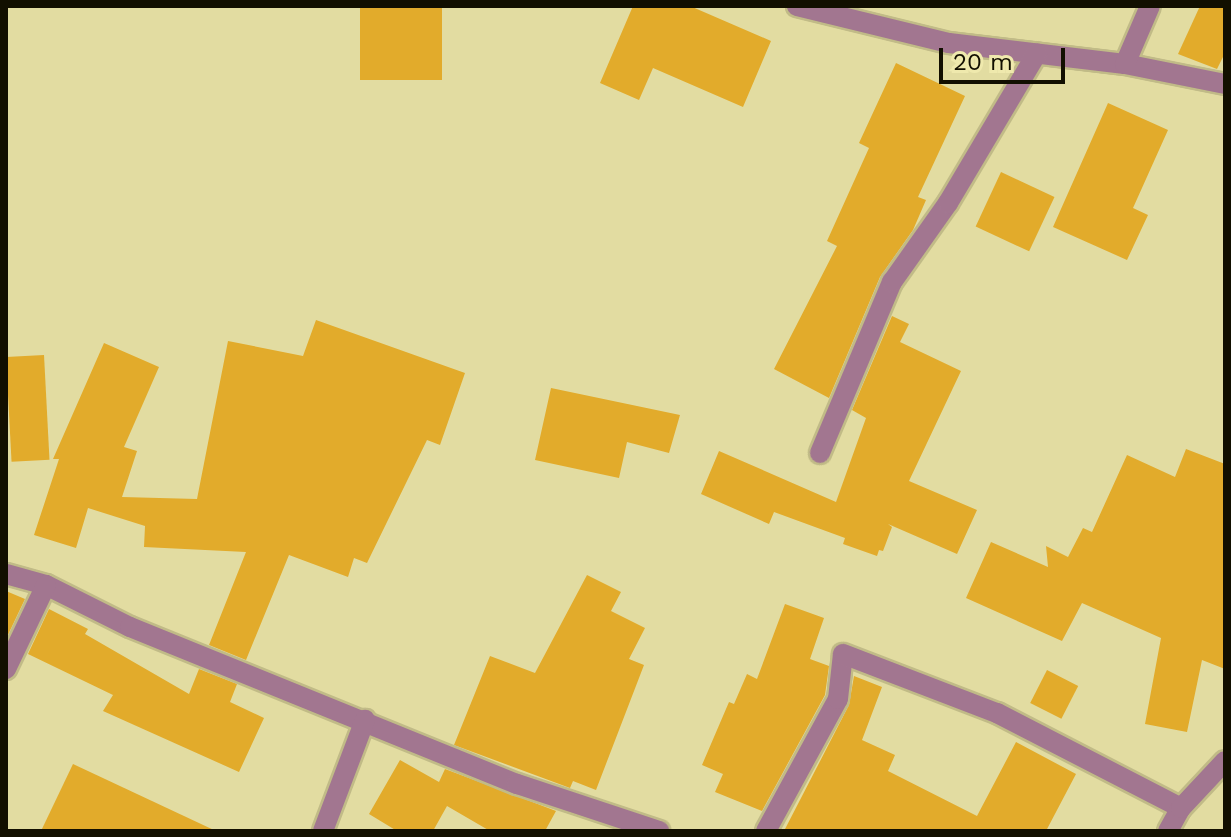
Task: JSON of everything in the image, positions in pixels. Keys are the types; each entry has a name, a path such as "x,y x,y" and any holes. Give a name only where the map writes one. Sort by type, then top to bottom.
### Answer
{"street":[{"path":"797,6 949,43 1125,64 1225,84"},
{"path":"1125,64 1150,6"},
{"path":"820,453 892,282 948,203 1037,53"},
{"path":"6,574 46,585 130,627 517,784 654,830"},
{"path":"6,669 46,585"},
{"path":"766,831 838,699 843,654 997,713 1181,808"},
{"path":"323,831 365,720"},
{"path":"1168,831 1181,808 1225,761"}],"building":[{"path":"360,6 442,6 442,80 360,80"},
{"path":"633,6 690,6 771,41 743,107 653,68 639,100 600,83"},
{"path":"1200,6 1225,6 1225,53 1217,69 1178,54"},
{"path":"896,63 965,96 918,197 926,200 913,230 880,277 829,398 774,369 837,246 827,241 869,148 859,143"},
{"path":"1108,103 1168,130 1133,208 1148,215 1127,260 1053,227"},
{"path":"1001,172 1054,197 1029,251 976,226"},
{"path":"892,316 909,324 900,342 961,371 909,481 977,510 957,554 888,524 892,527 883,551 879,550 877,556 843,544 845,538 774,512 769,524 701,494 719,451 836,502 866,418 852,410"},
{"path":"316,320 465,373 440,445 427,440 367,563 354,558 348,577 289,555 246,660 209,645 246,552 144,547 145,526 88,508 76,548 34,535 59,459 53,459 104,343 159,367 124,447 137,451 122,497 197,499 228,341 303,356"},
{"path":"44,355 49,460 12,462 6,357"},
{"path":"551,388 680,415 669,453 627,442 619,478 535,460"},
{"path":"1186,449 1225,464 1225,669 1202,660 1187,732 1145,724 1161,638 1082,603 1062,641 966,598 991,542 1048,567 1046,546 1068,557 1083,528 1092,532 1127,455 1175,477"},
{"path":"587,575 621,592 611,611 645,628 629,659 644,665 596,790 573,781 570,788 454,745 490,656 535,673"},
{"path":"6,591 25,599 6,639"},
{"path":"785,604 824,618 810,659 829,666 825,695 762,811 715,792 723,774 702,765 729,702 734,704 747,674 757,679"},
{"path":"49,609 88,629 85,634 189,694 199,669 237,684 230,702 264,718 239,772 103,711 113,695 28,654"},
{"path":"1047,670 1078,686 1061,719 1030,703"},
{"path":"854,676 882,687 862,740 895,755 888,771 977,816 1016,742 1076,774 1046,831 784,831 849,705"},
{"path":"400,760 439,782 445,769 556,811 545,831 490,831 447,806 433,831 397,831 369,814"},
{"path":"73,764 216,831 41,831"}]}
